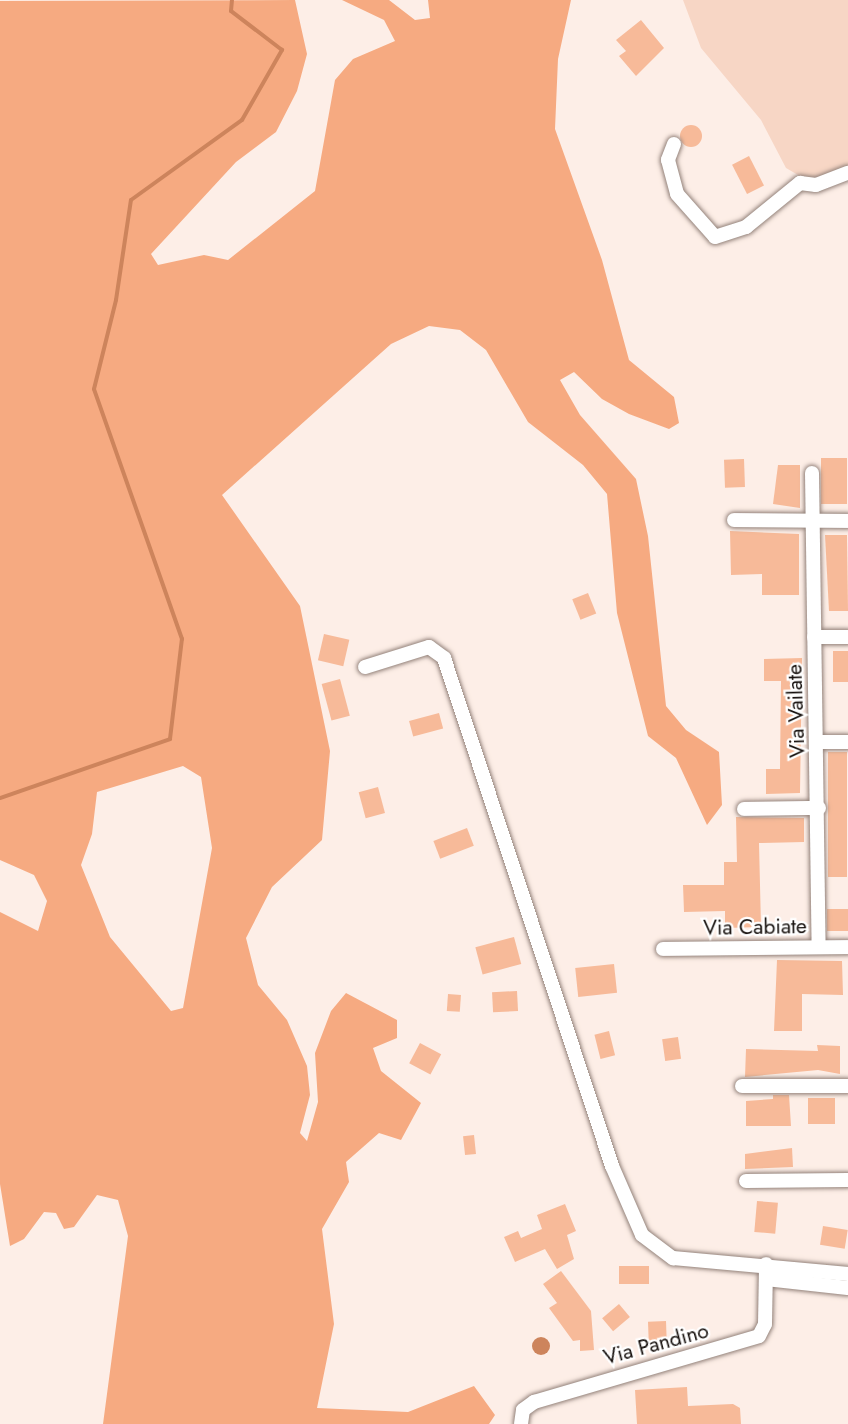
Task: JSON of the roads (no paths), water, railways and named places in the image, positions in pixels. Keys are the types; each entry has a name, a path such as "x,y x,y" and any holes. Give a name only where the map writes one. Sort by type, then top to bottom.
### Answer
{"street":[{"path":"674,144 668,171 677,194 715,237 746,226 800,183 823,184 848,173"},
{"name":"Via Vailate","path":"812,473 814,637 819,742 819,947"},
{"path":"734,520 848,522"},
{"path":"814,637 848,637"},
{"path":"364,667 429,648 444,658 612,1166 642,1235 673,1258 766,1264 848,1274"},
{"path":"819,742 848,742"},
{"path":"744,809 819,808"},
{"name":"Via Cabiate","path":"663,949 848,947"},
{"path":"742,1086 848,1086"},
{"path":"746,1181 848,1180"},
{"name":"Via Pandino","path":"521,1424 523,1410 534,1402 757,1338 765,1324 766,1264"},
{"path":"766,1279 848,1288"}],"waterway":[{"path":"0,798 170,739 182,639 94,389 116,300 131,200 242,120 282,50 231,11 232,0"}]}
